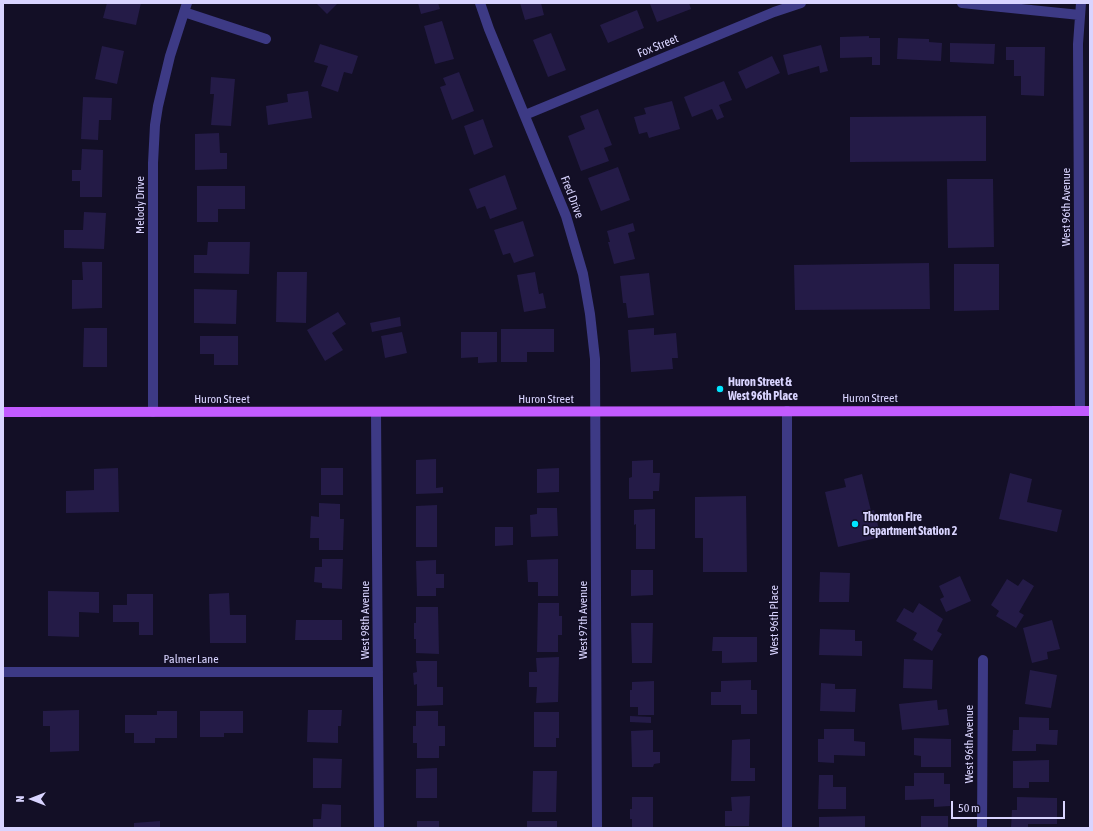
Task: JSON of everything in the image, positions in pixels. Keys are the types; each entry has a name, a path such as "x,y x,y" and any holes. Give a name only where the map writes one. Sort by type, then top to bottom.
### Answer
{"main road":[{"name":"Huron Street","path":"3,412 1085,411"}],"street":[{"name":"Fred Drive","path":"480,3 489,29 566,216 583,274 590,314 595,359 596,412"},
{"name":"Fox Street","path":"525,115 774,12 801,3"},
{"path":"962,3 1080,15"},
{"name":"West 96th Avenue","path":"1081,3 1078,44 1085,411"},
{"path":"186,7 266,39"},
{"name":"Melody Drive","path":"153,412 155,125 170,56 186,7"},
{"name":"West 96th Place","path":"787,411 787,828"},
{"name":"West 98th Avenue","path":"376,412 379,828"},
{"name":"West 97th Avenue","path":"596,412 597,828"},
{"name":"West 96th Avenue","path":"982,828 983,660"},
{"name":"Palmer Lane","path":"3,672 378,672"}],"building":[{"path":"107,3 141,3 136,25 103,18"},
{"path":"316,3 338,3 327,14"},
{"path":"418,3 438,3 440,9 421,14"},
{"path":"520,3 541,3 544,15 525,20"},
{"path":"689,3 691,9 657,22 650,4"},
{"path":"637,10 644,28 608,43 600,25"},
{"path":"442,21 454,59 435,64 424,26"},
{"path":"551,33 566,70 548,77 533,40"},
{"path":"869,36 869,38 880,38 880,65 872,65 872,57 840,58 840,37"},
{"path":"898,38 929,39 929,42 942,43 941,61 897,59"},
{"path":"950,43 995,44 994,64 950,62"},
{"path":"320,44 358,56 352,74 344,72 338,92 321,86 328,66 314,62"},
{"path":"821,45 828,71 820,73 819,66 788,75 783,55"},
{"path":"102,46 124,51 117,84 95,79"},
{"path":"1006,47 1045,47 1044,96 1021,95 1021,76 1014,76 1014,60 1006,60"},
{"path":"772,56 780,73 746,89 738,72"},
{"path":"459,72 474,111 452,120 440,87 446,85 443,78"},
{"path":"211,77 235,79 231,126 211,125 214,94 210,94"},
{"path":"724,81 732,100 719,105 724,117 717,120 712,109 692,117 684,97"},
{"path":"308,91 312,118 268,125 266,106 288,102 287,94"},
{"path":"83,97 112,98 111,120 99,120 98,140 81,139"},
{"path":"672,101 680,129 649,138 647,132 639,134 634,117 646,114 644,108"},
{"path":"598,109 612,145 604,148 609,161 581,171 568,136 585,129 580,116"},
{"path":"986,116 986,161 850,162 850,117"},
{"path":"483,119 493,147 474,155 464,126"},
{"path":"219,133 220,153 227,153 227,169 195,170 195,134"},
{"path":"82,149 103,150 102,197 80,197 80,181 72,181 72,170 81,170"},
{"path":"618,167 630,200 601,211 588,178"},
{"path":"505,175 517,209 490,219 485,206 477,209 469,189"},
{"path":"947,179 993,179 994,247 948,248"},
{"path":"197,186 245,186 245,209 218,209 218,222 197,222"},
{"path":"84,212 106,213 104,249 64,248 64,230 83,230"},
{"path":"523,221 534,256 514,263 510,253 503,255 494,230"},
{"path":"633,223 635,231 628,233 635,259 614,264 608,242 610,242 607,231"},
{"path":"208,242 250,242 249,274 194,273 194,255 207,255"},
{"path":"82,262 102,262 102,308 72,309 72,280 83,280"},
{"path":"929,263 930,309 795,310 794,265"},
{"path":"954,264 999,264 999,310 954,311"},
{"path":"277,272 307,272 306,323 276,322"},
{"path":"535,272 539,294 543,293 546,308 524,312 517,275"},
{"path":"649,273 654,315 628,318 626,303 623,303 620,276"},
{"path":"194,289 237,290 236,324 194,323"},
{"path":"338,312 346,324 332,333 343,350 325,361 307,330"},
{"path":"400,317 401,326 372,332 370,323"},
{"path":"84,328 107,328 107,367 83,367"},
{"path":"654,328 654,335 676,333 678,358 672,358 673,369 631,372 628,330"},
{"path":"501,329 554,329 554,352 527,352 527,362 501,362"},
{"path":"402,332 407,353 385,358 381,336"},
{"path":"461,332 497,332 497,362 478,363 478,357 461,358"},
{"path":"200,336 238,336 238,365 214,365 214,354 200,354"},
{"path":"436,459 436,488 443,487 443,493 416,494 416,460"},
{"path":"653,460 653,473 660,473 659,491 653,491 653,499 629,499 629,478 632,477 632,461"},
{"path":"118,468 119,512 66,513 66,491 94,490 94,469"},
{"path":"321,468 343,468 343,495 321,495"},
{"path":"559,468 559,492 537,493 537,469"},
{"path":"1010,473 1032,479 1027,502 1062,510 1057,532 999,519"},
{"name":"Thornton Fire Department Station 2","path":"862,474 871,511 874,510 881,537 838,547 825,492 846,487 844,479"},
{"path":"746,496 747,572 703,572 703,538 695,538 695,497"},
{"path":"319,503 340,504 340,519 344,519 343,550 319,550 319,538 310,538 311,516 319,517"},
{"path":"437,505 437,547 416,547 416,506"},
{"path":"537,508 557,508 558,536 531,537 530,515 537,514"},
{"path":"655,509 655,549 636,549 636,524 634,525 634,510"},
{"path":"495,527 513,527 513,545 495,546"},
{"path":"322,559 343,559 342,589 322,588 322,583 314,582 315,567 322,567"},
{"path":"558,559 558,596 538,596 538,582 528,582 527,560"},
{"path":"436,560 436,574 444,574 444,588 436,588 436,596 417,596 416,561"},
{"path":"631,570 653,570 653,595 631,596"},
{"path":"820,572 850,573 849,602 819,602"},
{"path":"960,576 971,601 946,612 940,599 944,597 939,586"},
{"path":"1007,579 1018,586 1023,579 1034,586 1019,612 1024,615 1016,628 996,616 999,611 991,605"},
{"path":"48,591 99,592 99,613 79,612 79,637 48,636"},
{"path":"229,593 230,615 246,615 246,643 210,643 209,594"},
{"path":"127,594 153,594 153,635 139,635 139,622 113,622 113,605 127,605"},
{"path":"538,603 559,603 559,616 562,616 562,635 558,635 558,652 537,652"},
{"path":"919,603 943,619 937,631 942,634 932,651 913,640 917,633 896,621 904,608 913,613"},
{"path":"416,607 438,607 439,654 416,653 414,623 416,623"},
{"path":"296,620 342,620 342,640 295,640"},
{"path":"1052,620 1060,649 1047,652 1048,659 1032,663 1023,628"},
{"path":"631,623 653,623 652,663 632,663"},
{"path":"820,629 855,630 855,641 862,641 862,656 819,655"},
{"path":"713,637 757,637 757,662 722,663 722,651 712,651"},
{"path":"559,657 558,702 536,703 537,687 529,687 529,672 537,672 536,658"},
{"path":"904,659 933,660 932,689 903,688"},
{"path":"416,661 437,661 437,687 443,687 443,705 417,706 417,684 414,685 413,673 417,672"},
{"path":"1030,670 1057,675 1051,708 1025,704"},
{"path":"751,680 751,690 757,690 757,714 741,714 741,705 711,705 711,692 721,692 721,681"},
{"path":"654,681 654,715 638,715 638,707 630,707 630,690 632,690 632,682"},
{"path":"821,683 835,684 835,689 856,689 855,712 820,711"},
{"path":"937,700 938,710 947,709 949,725 902,730 899,704"},
{"path":"79,710 79,751 50,752 50,726 43,726 43,711"},
{"path":"308,710 342,710 341,726 338,726 338,743 307,742"},
{"path":"157,711 177,711 177,738 155,738 155,743 134,743 134,733 125,733 125,715 157,715"},
{"path":"200,711 243,711 243,733 224,733 224,737 200,737"},
{"path":"416,711 438,711 438,726 445,726 445,746 439,746 439,758 417,758 417,743 413,743 413,726 416,726"},
{"path":"534,712 559,712 559,738 556,738 556,747 534,747"},
{"path":"630,716 651,717 651,723 630,722"},
{"path":"1019,717 1049,718 1049,730 1058,730 1057,745 1036,744 1036,751 1012,751 1013,730 1019,730"},
{"path":"824,729 854,729 854,741 865,742 865,756 834,755 834,763 818,762 818,739 824,739"},
{"path":"653,730 653,752 660,752 660,763 654,764 653,767 632,767 631,731"},
{"path":"914,738 951,739 951,767 921,767 921,756 914,755"},
{"path":"750,739 750,768 755,768 755,781 731,781 732,740"},
{"path":"313,758 342,759 341,788 313,788"},
{"path":"1049,760 1049,782 1029,782 1029,788 1013,788 1013,761"},
{"path":"437,768 437,798 416,798 416,769"},
{"path":"533,771 557,771 556,812 532,812"},
{"path":"914,773 944,773 944,784 950,784 950,806 934,807 934,799 905,800 905,786 914,786"},
{"path":"819,775 833,775 833,787 846,787 846,809 818,809"},
{"path":"750,796 749,826 725,826 725,811 732,811 731,797"},
{"path":"632,797 653,797 653,828 632,828 630,809 632,809"},
{"path":"1017,797 1057,798 1057,824 1028,824 1028,828 1011,828 1012,810 1017,810"},
{"path":"322,804 341,805 341,828 313,828 313,819 321,819"},
{"path":"865,816 865,828 819,828 819,817"},
{"path":"921,816 948,816 948,828 921,828"},
{"path":"160,821 160,828 134,828 134,823"},
{"path":"417,821 439,821 439,828 417,828"},
{"path":"527,821 557,821 557,828 527,828"}],"place":[{"name":"Huron Street & West 96th Place","path":"720,389"},
{"name":"Thornton Fire Department Station 2","path":"855,524"}]}
